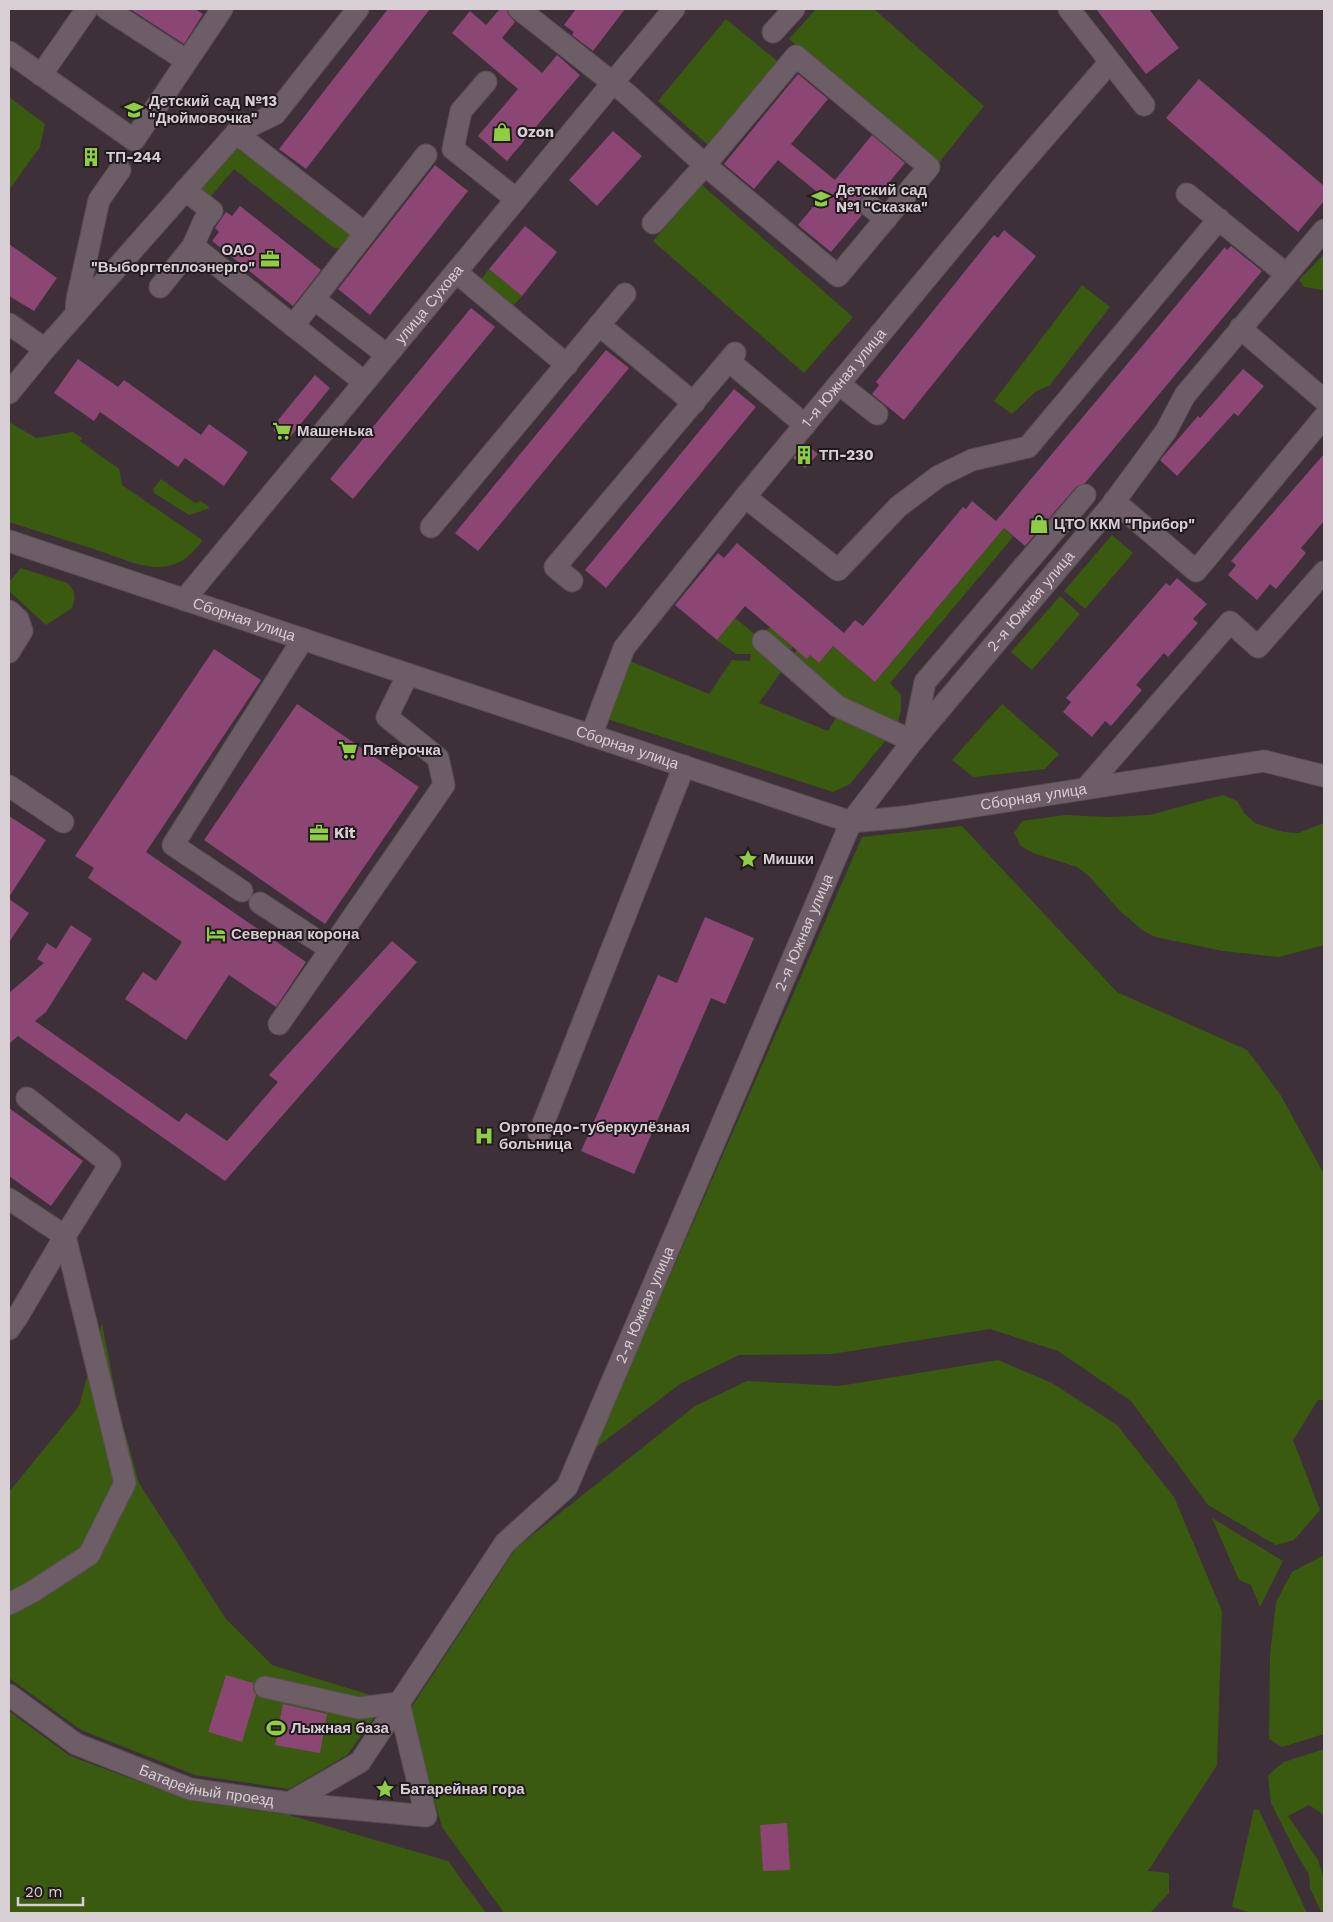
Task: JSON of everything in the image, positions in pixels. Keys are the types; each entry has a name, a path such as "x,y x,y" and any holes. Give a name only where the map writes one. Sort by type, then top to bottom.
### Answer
{"street":[{"path":"42,75 87,9"},
{"path":"107,9 187,60"},
{"path":"9,52 134,140 222,9"},
{"path":"9,394 45,349 236,133 275,114 358,9"},
{"path":"519,9 612,82 705,165 838,276 878,212 929,167 796,56 705,165 653,223"},
{"name":"улица Сухова","path":"184,600 674,9"},
{"path":"773,32 794,9"},
{"path":"1069,9 1144,105"},
{"name":"1-я Южная улица","path":"592,736 624,648 744,497 1012,175 1110,62"},
{"path":"486,82 461,111 454,149 516,199"},
{"path":"236,133 366,233"},
{"path":"293,326 426,154"},
{"path":"76,314 77,300 99,200 120,170"},
{"path":"160,287 193,246 204,221 212,211 184,190"},
{"path":"1187,194 1286,274"},
{"path":"744,497 838,570 898,507 939,476 972,460 1028,447 1219,219"},
{"name":"2-я Южная улица","path":"289,1803 360,1762 505,1543 568,1487 851,822 913,741 1131,481 1166,430 1185,395 1324,230"},
{"path":"193,246 364,382"},
{"path":"456,272 567,365"},
{"path":"431,527 626,294"},
{"path":"314,299 387,355"},
{"path":"9,324 45,349"},
{"path":"599,325 694,403"},
{"path":"1240,328 1324,400"},
{"path":"572,581 555,567 732,357 805,425"},
{"path":"839,384 877,414"},
{"path":"1114,501 1196,571 1324,417"},
{"path":"763,641 837,706 913,741 925,682 1085,495"},
{"name":"Сборная улица","path":"12,548 184,600 851,822 904,817 1264,761 1322,772"},
{"path":"1086,788 1230,622 1258,647 1324,572"},
{"path":"9,611 18,619 22,631 9,652"},
{"path":"242,891 173,845 303,639"},
{"path":"279,1024 444,784 438,758 387,717 408,674"},
{"path":"539,1134 684,766"},
{"path":"9,786 63,822"},
{"path":"260,903 330,949"},
{"path":"9,1329 110,1164 27,1098"},
{"path":"9,1199 65,1236 125,1483 89,1555 32,1592 9,1604"},
{"path":"264,1687 359,1708 399,1703"},
{"name":"Батарейный проезд","path":"9,1696 76,1744 190,1789 289,1803 426,1816 399,1703"}],"green space":[{"path":"816,9 874,9 984,106 938,164 789,39"},
{"path":"726,19 777,61 708,145 658,101"},
{"path":"9,97 45,124 40,147 9,190"},
{"path":"235,141 351,234 342,249 334,248 234,169 212,195 208,198 200,195 198,181"},
{"path":"702,185 853,317 804,373 653,241"},
{"path":"1324,254 1324,290 1304,287 1299,280"},
{"path":"489,269 522,296 510,309 479,282"},
{"path":"1082,285 1110,307 1050,385 1035,392 1012,414 994,401"},
{"path":"9,422 36,438 73,432 82,438 80,441 119,469 122,485 202,541 183,560 168,566 159,567 140,565 9,522"},
{"path":"161,479 195,503 201,501 210,508 189,515 154,493 153,489"},
{"path":"1004,528 1013,537 890,683 901,695 901,710 897,727 844,702 791,657 797,650 807,659 810,655 819,663 833,646 875,682"},
{"path":"1112,535 1133,553 1085,609 1064,591"},
{"path":"21,568 67,583 74,595 72,608 46,625 9,591 9,582"},
{"path":"1060,596 1080,614 1032,670 1011,652"},
{"path":"735,618 770,649 779,664 781,672 759,703 828,731 839,713 889,736 850,784 833,792 607,719 625,659 709,694 732,660 750,661 751,654 736,654 717,640"},
{"path":"773,624 785,634 782,638 793,647 787,654 763,634"},
{"path":"1002,704 1059,754 1045,769 973,777 952,760"},
{"path":"1223,795 1237,801 1244,813 1255,823 1284,832 1298,833 1324,823 1324,945 1279,957 1223,951 1155,937 1142,930 1119,910 1089,876 1077,867 1033,853 1021,846 1014,833 1022,821 1065,815 1108,817 1150,815"},
{"path":"962,826 1117,992 1247,1050 1280,1094 1324,1174 1324,1400 1318,1400 1293,1440 1320,1510 1294,1540 1276,1545 1208,1505 1131,1401 1058,1351 990,1329 832,1354 739,1355 680,1384 594,1449 862,837"},
{"path":"102,1323 119,1411 139,1483 226,1619 272,1665 387,1700 347,1755 289,1789 195,1775 81,1730 9,1678 9,1492 79,1406"},
{"path":"998,1360 1052,1383 1117,1425 1174,1497 1222,1611 1217,1765 1148,1871 1169,1873 1169,1893 1150,1913 504,1913 442,1827 409,1711 516,1548 695,1406 747,1381 839,1386"},
{"path":"1212,1518 1283,1561 1260,1607 1251,1585 1239,1580"},
{"path":"1324,1555 1324,1734 1282,1747 1269,1739 1270,1655 1276,1602 1292,1572"},
{"path":"9,1711 70,1756 189,1800 289,1815 448,1861 486,1913 9,1913"},
{"path":"1324,1749 1324,1815 1309,1805 1288,1816 1318,1860 1324,1879 1324,1910 1321,1912 1310,1888 1309,1874 1297,1855 1271,1803 1268,1775 1284,1762"},
{"path":"1254,1809 1259,1810 1307,1913 1252,1913 1232,1907"}],"building":[{"path":"130,9 195,9 203,14 184,44"},
{"path":"388,9 430,9 306,169 279,149"},
{"path":"500,9 507,9 508,14 515,22 502,38 542,73 557,55 580,75 507,161 478,136 518,89 452,33 470,11 486,25"},
{"path":"576,9 625,9 593,51 572,35 574,32 564,25"},
{"path":"1096,9 1149,9 1179,48 1146,74"},
{"path":"798,74 828,99 791,144 835,180 872,135 905,163 878,196 871,194 861,198 858,205 862,215 831,252 798,225 822,196 778,160 754,189 724,164"},
{"path":"1199,79 1324,186 1324,201 1298,232 1166,118"},
{"path":"613,131 642,156 597,206 569,180"},
{"path":"435,165 468,191 370,315 338,289"},
{"name":"ОАО \"Выборгтеплоэнерго\"","path":"240,206 321,270 293,306 212,241 219,232 215,228 226,212 232,216"},
{"path":"525,226 557,252 522,296 489,269"},
{"path":"1004,230 1036,256 904,420 872,394 879,385 876,382 994,235 998,238"},
{"path":"9,244 57,278 34,311 9,296"},
{"path":"1231,246 1262,271 1085,483 1076,487 1025,546 1004,528 875,682 833,646 819,663 810,655 807,659 745,606 717,640 675,605 718,553 724,558 737,543 844,633 855,620 863,626 963,507 966,509 972,501 996,521 1225,247 1227,250"},
{"path":"471,308 495,327 353,499 330,479"},
{"path":"606,350 629,368 478,551 455,533"},
{"path":"78,359 118,387 124,380 201,435 209,424 248,452 224,486 185,458 178,467 100,412 94,421 54,393"},
{"path":"1243,369 1264,386 1238,416 1234,413 1177,476 1160,460 1198,416 1200,418"},
{"path":"315,375 330,388 286,442 274,431 274,425"},
{"path":"734,389 756,407 606,588 585,570"},
{"name":"ТП-230","path":"806,444 818,454 805,468 793,458"},
{"path":"1324,454 1324,521 1301,548 1306,553 1276,589 1270,584 1257,600 1228,575 1236,565 1231,561"},
{"path":"1177,578 1207,604 1193,619 1198,623 1168,657 1164,653 1136,685 1142,690 1111,726 1105,721 1092,737 1063,712 1071,702 1066,698 1166,583 1170,586"},
{"path":"214,649 261,680 146,852 306,962 276,1007 229,975 186,1040 125,999 143,972 156,981 182,942 88,878 94,868 75,856"},
{"path":"297,704 419,787 325,924 204,840"},
{"path":"9,816 46,840 9,897"},
{"path":"9,899 29,913 9,942"},
{"path":"705,917 754,938 725,1004 711,998 634,1174 581,1151 658,975 677,983"},
{"path":"71,925 92,939 46,1012 35,1021 179,1122 186,1113 227,1141 278,1082 269,1075 392,941 417,962 225,1181 18,1036 9,1044 9,993 44,963 37,959 47,943 56,949"},
{"path":"9,1108 83,1161 51,1206 9,1176"},
{"path":"226,1675 253,1683 253,1690 256,1695 242,1742 208,1732"},
{"path":"283,1704 327,1714 320,1753 275,1745"},
{"path":"787,1823 790,1870 763,1871 760,1825"}],"place":[{"name":"Детский сад №13 \"Дюймовочка\"","path":"134,110"},
{"name":"Ozon","path":"502,132"},
{"name":"ТП-244","path":"91,157"},
{"name":"Детский сад №1 \"Сказка\"","path":"821,199"},
{"name":"ОАО \"Выборгтеплоэнерго\"","path":"270,259"},
{"name":"Машенька","path":"282,431"},
{"name":"ТП-230","path":"804,455"},
{"name":"ЦТО ККМ \"Прибор\"","path":"1039,524"},
{"name":"Пятёрочка","path":"348,750"},
{"name":"Kit","path":"319,833"},
{"name":"Мишки","path":"748,859"},
{"name":"Северная корона","path":"216,934"},
{"name":"Ортопедо-туберкулёзная больница","path":"484,1136"},
{"name":"Лыжная база","path":"276,1728"},
{"name":"Батарейная гора","path":"385,1789"}]}
